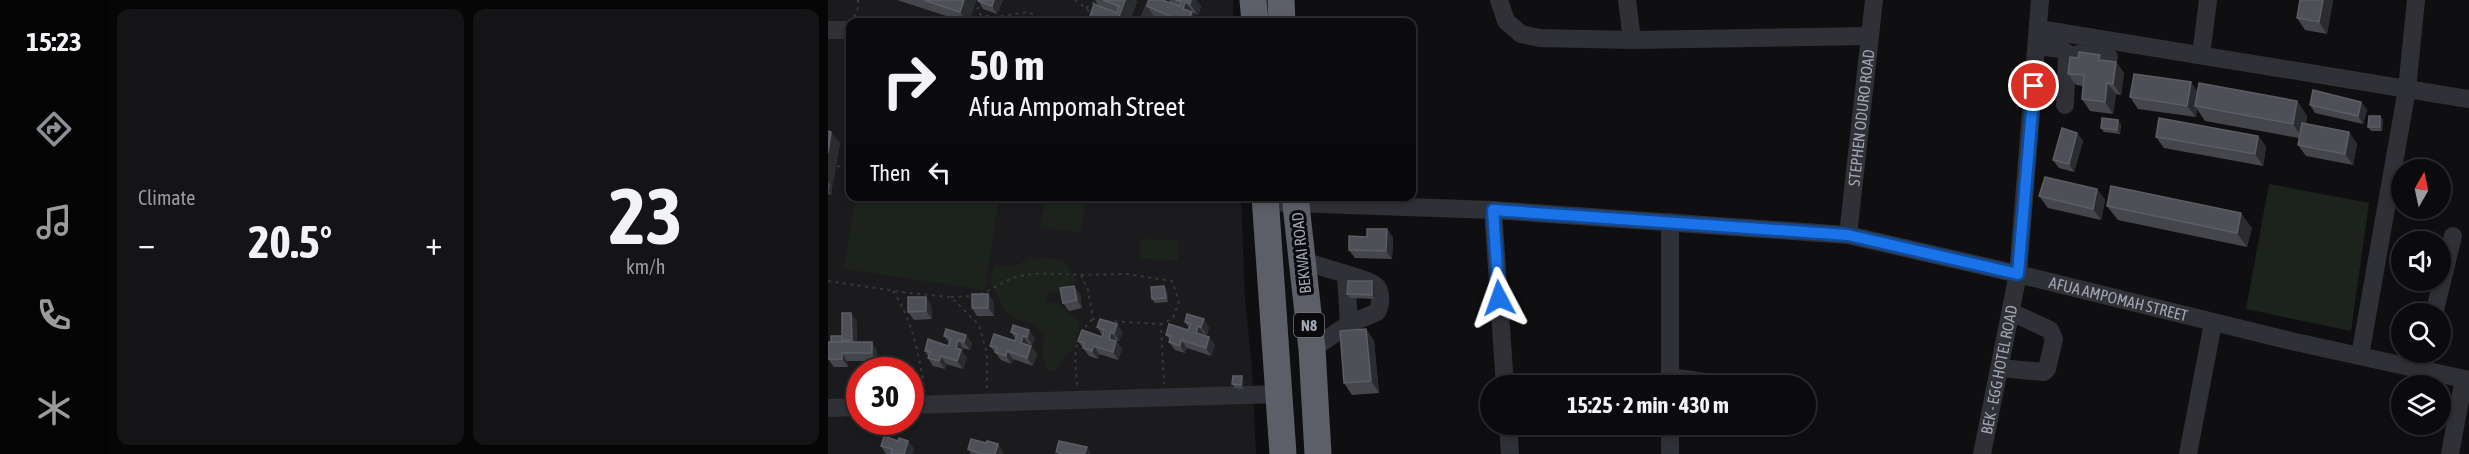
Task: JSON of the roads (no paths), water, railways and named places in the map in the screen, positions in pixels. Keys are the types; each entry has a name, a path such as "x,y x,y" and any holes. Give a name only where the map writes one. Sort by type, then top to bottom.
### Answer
{"highway":[{"path":"1253,0 1255,18"},
{"path":"1281,0 1282,18"},
{"name":"BEKWAI ROAD","path":"1265,201 1283,454"},
{"name":"BEKWAI ROAD","path":"1295,201 1311,349 1318,454"}],"street":[{"path":"1149,18 1156,0"},
{"path":"1499,0 1506,21 1521,34 1540,38 1632,40 1868,36"},
{"path":"1628,0 1632,40"},
{"name":"STEPHEN ODURO ROAD","path":"1848,235 1868,36 1874,0"},
{"name":"BEK - EGG HOTEL ROAD","path":"1982,454 2018,274 2040,0"},
{"path":"2201,55 2208,0"},
{"path":"2360,356 2407,89 2416,0"},
{"path":"828,30 846,30"},
{"path":"2038,37 2067,53 2109,57"},
{"path":"2038,37 2201,55 2469,99"},
{"path":"2065,105 2067,53"},
{"name":"AFUA AMPOMAH STREET","path":"1331,201 1848,235 2018,274 2213,323 2360,356 2391,358"},
{"path":"1493,210 1505,375"},
{"path":"1670,222 1670,375"},
{"path":"2437,303 2452,236"},
{"path":"1302,260 1376,285 1379,291 1380,302 1377,312 1349,324 1311,349"},
{"path":"1346,275 1349,324"},
{"path":"2000,368 2044,372 2047,369 2054,339 2050,330 2011,312"},
{"path":"2188,454 2213,323"},
{"name":"AFUA AMPOMAH STREET","path":"2428,363 2466,379"},
{"path":"2450,454 2466,379"},
{"path":"924,405 1279,393"},
{"path":"828,408 846,407"},
{"path":"1509,435 1510,454"},
{"path":"1670,435 1670,454"}]}
